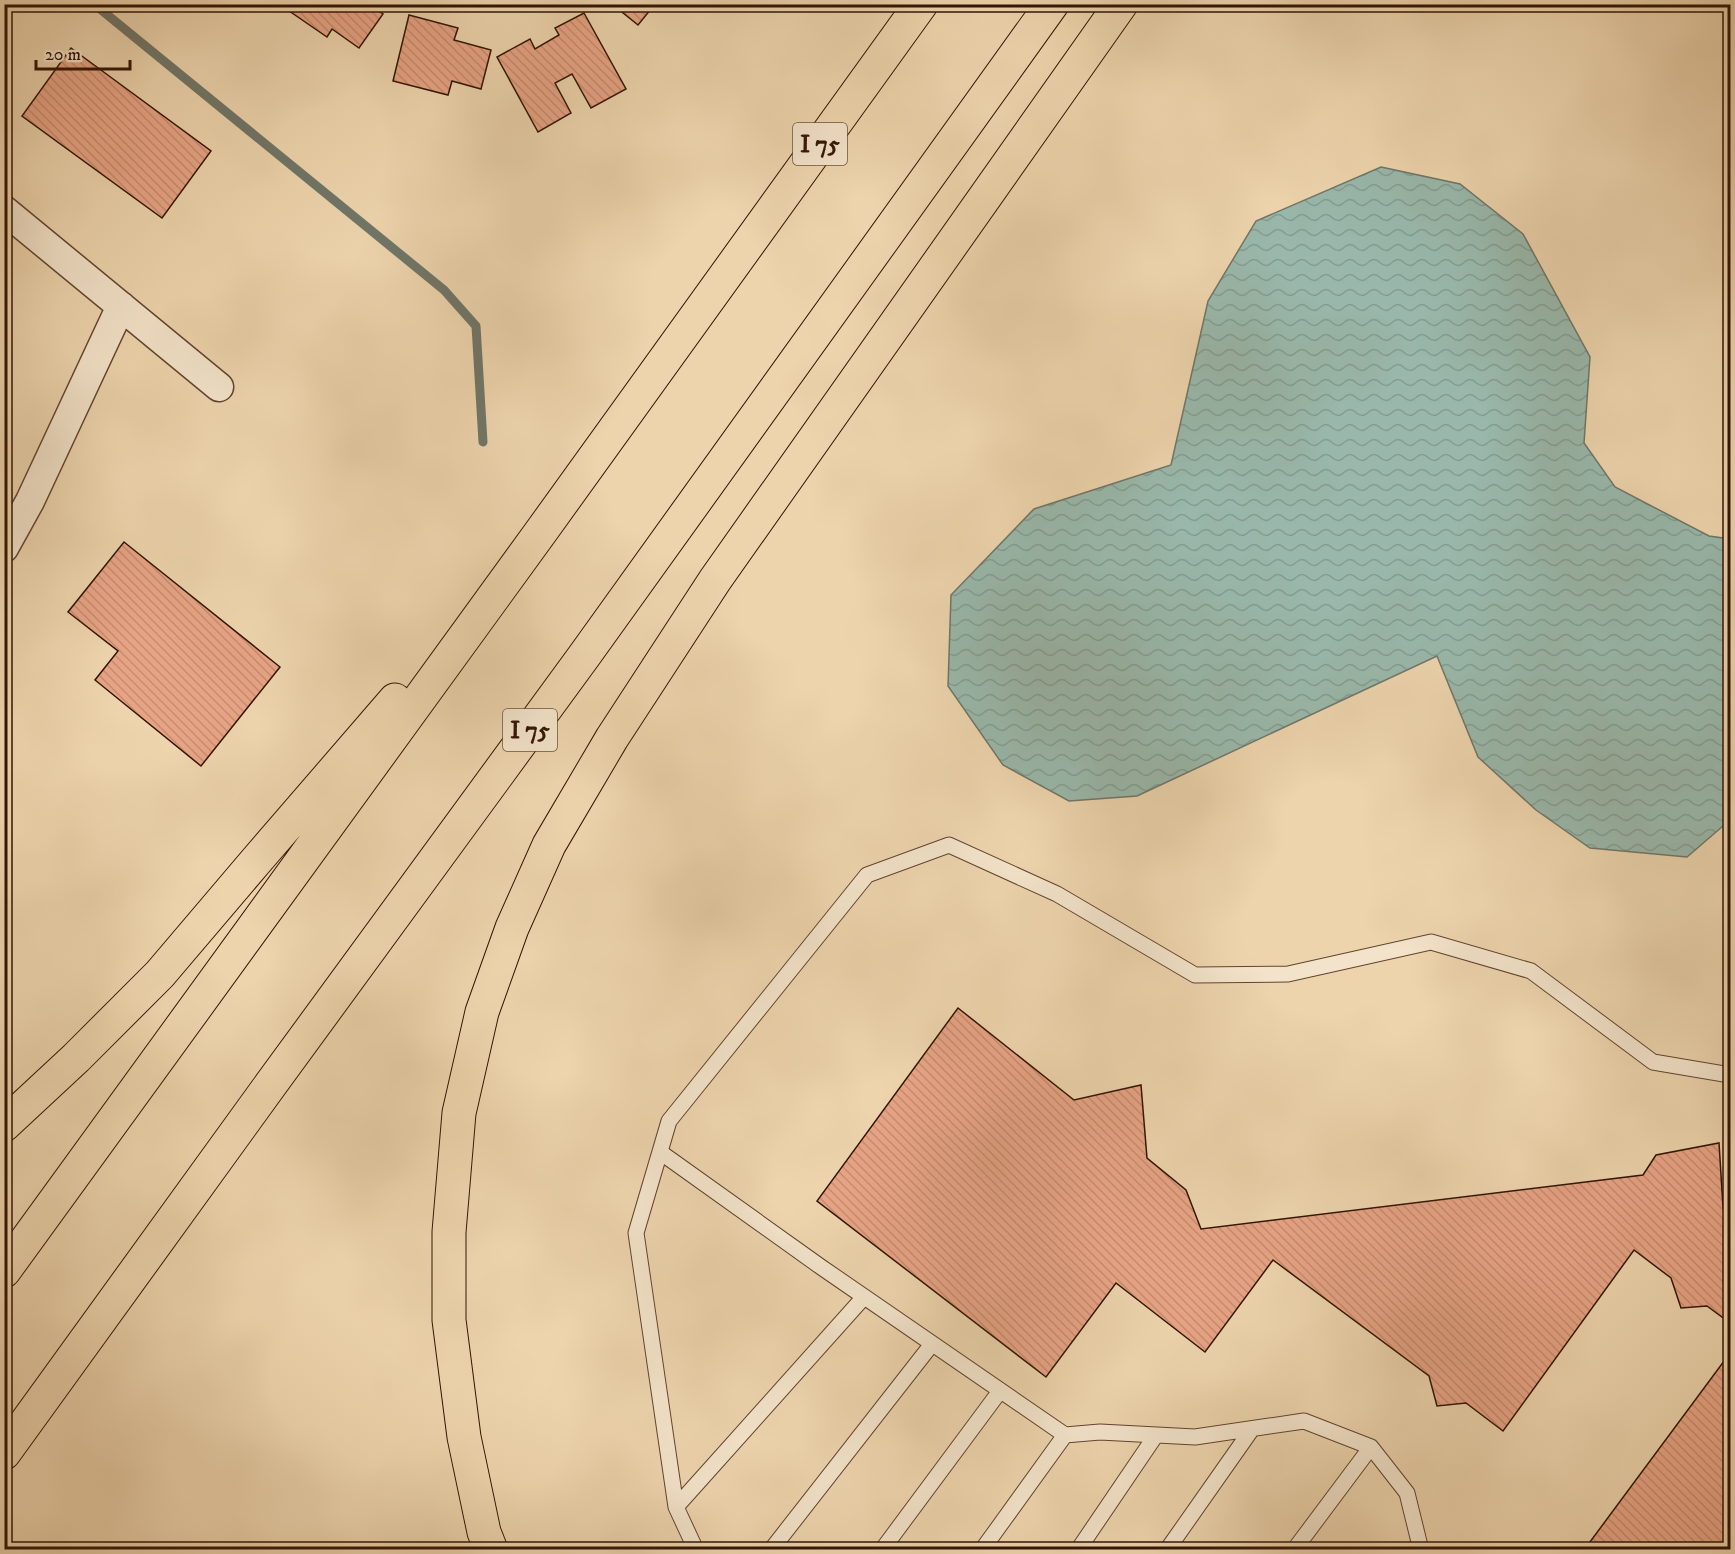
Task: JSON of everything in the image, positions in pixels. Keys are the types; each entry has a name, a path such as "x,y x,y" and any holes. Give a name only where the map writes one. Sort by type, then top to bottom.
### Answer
{"highway":[{"name":"I 75","path":"4,1271 921,4"},
{"name":"I 75","path":"4,1453 584,656 1052,4"},
{"path":"490,1550 484,1532 464,1437 449,1320 448,1232 459,1113 482,1012 512,928 549,845 612,738 715,580 1121,4"},
{"path":"4,1125 76,1058 160,974 540,533"}],"street":[{"path":"4,210 219,387"},
{"path":"4,548 30,501 121,306"}],"lane":[{"path":"696,1550 676,1507 636,1233 669,1121 867,875 949,845 1057,894 1196,975 1288,974 1431,942 1531,970 1653,1062 1731,1075"},
{"path":"660,1152 1065,1436 1100,1432 1195,1437 1305,1421 1371,1447 1407,1493 1421,1550"},
{"path":"676,1507 864,1297"},
{"path":"771,1550 932,1344"},
{"path":"882,1550 1000,1391"},
{"path":"1167,1550 1252,1429"},
{"path":"1078,1550 1156,1435"},
{"path":"982,1550 1065,1436"},
{"path":"1294,1550 1371,1447"}],"water":[{"path":"1381,167 1460,184 1523,234 1590,357 1584,443 1615,487 1709,536 1730,539 1730,820 1687,857 1590,848 1536,810 1478,757 1437,656 1137,796 1069,801 1003,765 948,686 951,595 1034,509 1171,465 1208,301 1256,221"}],"building":[{"path":"283,4 369,4 383,14 359,48 332,29 327,37 282,6"},
{"path":"612,4 655,4 638,25"},
{"path":"584,13 626,89 591,108 572,74 555,83 571,113 538,132 497,57 530,39 535,49 559,35 555,28"},
{"path":"409,15 458,28 454,40 491,50 481,89 452,81 448,95 393,81"},
{"path":"71,48 211,151 162,218 22,116"},
{"path":"124,542 280,667 201,766 95,680 118,651 68,612"},
{"path":"958,1008 1074,1100 1141,1085 1147,1158 1186,1190 1201,1229 1643,1175 1656,1155 1719,1143 1723,1207 1730,1212 1730,1323 1707,1306 1681,1308 1671,1278 1634,1250 1503,1431 1466,1403 1437,1406 1429,1376 1273,1260 1205,1352 1116,1283 1046,1377 817,1201"},
{"path":"1730,1353 1730,1550 1584,1550"}],"waterway":[{"path":"94,4 444,290 476,326 483,442"}]}
